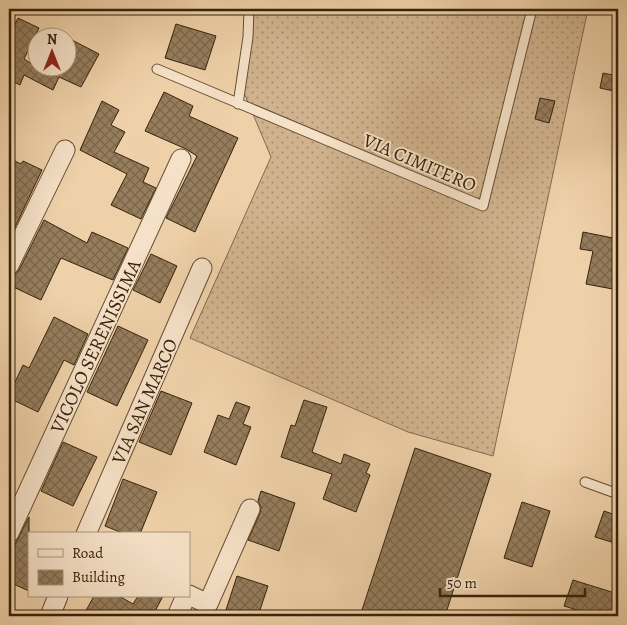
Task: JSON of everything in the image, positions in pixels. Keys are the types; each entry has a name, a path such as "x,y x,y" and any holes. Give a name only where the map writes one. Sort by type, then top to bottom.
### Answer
{"street":[{"path":"9,265 65,150"},
{"name":"VICOLO SERENISSIMA","path":"9,533 181,159"},
{"name":"VIA SAN MARCO","path":"87,532 202,268"},
{"path":"190,597 208,604 250,509"},
{"path":"50,616 57,598"},
{"path":"177,616 186,598"}],"lane":[{"path":"238,104 248,38 249,9"},
{"name":"VIA CIMITERO","path":"157,69 483,206 532,9"},
{"path":"585,482 618,494"}],"shaded area":[{"path":"256,9 588,9 493,456 408,432 190,338 271,157 237,76"}],"building":[{"path":"18,18 39,28 28,28 28,51 24,59 28,62 28,77 24,75 20,85 14,82 9,92 9,36"},
{"path":"176,24 216,36 205,70 165,58"},
{"path":"78,43 99,54 81,87 61,78 78,78"},
{"path":"603,73 618,76 618,92 600,88"},
{"path":"30,78 59,78 53,90"},
{"path":"164,92 193,106 189,116 238,138 195,232 166,218 197,156 186,149 145,131"},
{"path":"540,98 555,101 549,123 535,119"},
{"path":"102,101 119,110 111,125 125,132 114,152 149,168 143,182 156,188 141,219 111,205 127,174 80,150"},
{"path":"9,158 21,164 23,161 42,170 9,240"},
{"path":"44,220 87,243 92,232 128,248 113,280 61,258 41,300 9,285 9,276 15,275 19,270"},
{"path":"583,232 618,239 618,290 586,284 593,251 580,249"},
{"path":"151,254 177,266 160,303 133,290"},
{"path":"54,317 88,334 74,365 64,360 38,412 9,398 9,395 23,365 29,368"},
{"path":"118,326 148,340 117,406 87,392"},
{"path":"161,391 192,403 171,455 139,442"},
{"path":"304,400 327,407 312,452 341,464 344,454 370,464 366,473 370,475 356,512 323,499 332,474 281,457 291,425 295,426"},
{"path":"236,402 250,407 243,424 251,427 236,465 204,452 218,415 229,419"},
{"path":"63,442 97,457 73,506 41,491"},
{"path":"415,448 491,474 445,616 360,616"},
{"path":"123,479 157,492 141,532 120,532 105,526"},
{"path":"261,491 295,503 279,551 248,540 260,513 261,507 258,501"},
{"path":"522,502 550,511 532,567 504,558"},
{"path":"604,511 618,516 618,544 595,537"},
{"path":"29,517 28,591 9,582 9,556"},
{"path":"237,576 268,586 258,616 224,616"},
{"path":"573,580 618,594 618,616 596,616 564,606"},
{"path":"93,598 122,598 133,604 137,598 162,598 153,615 156,616 83,616"}]}
